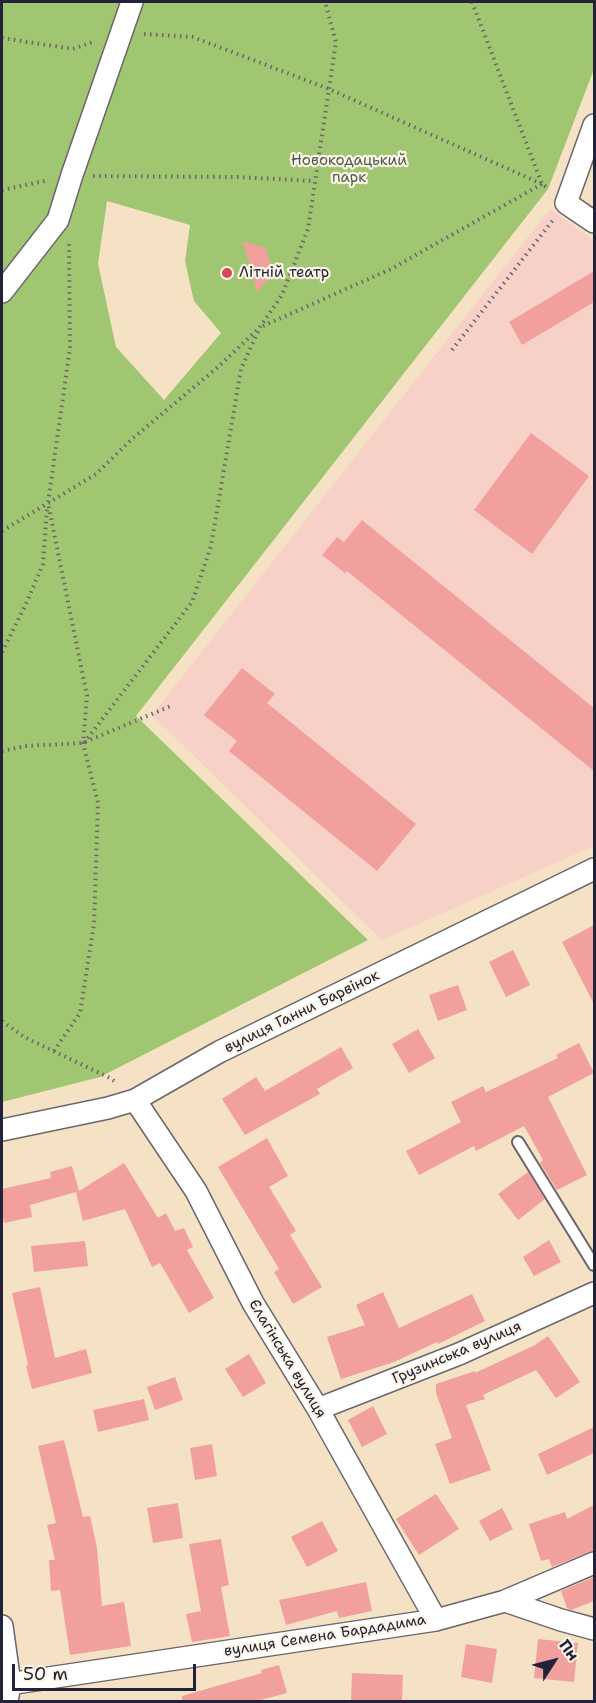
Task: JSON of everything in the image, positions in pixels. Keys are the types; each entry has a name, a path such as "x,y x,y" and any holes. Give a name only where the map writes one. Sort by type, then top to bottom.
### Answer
{"street":[{"path":"2,292 58,220 132,2"},
{"path":"594,125 566,203 594,222"},
{"name":"вулиця Ганни Барвінок","path":"2,1130 108,1108 135,1100 219,1052 594,869"},
{"name":"Єлагінська вулиця","path":"135,1100 196,1191 253,1303 318,1409 436,1620"},
{"name":"Грузинська вулиця","path":"318,1409 459,1354 594,1293"},
{"name":"вулиця Семена Бардадима","path":"6,1690 436,1620 505,1601 594,1563"},
{"path":"505,1601 594,1629"},
{"path":"2,1626 6,1690"}],"lane":[{"path":"518,1142 594,1265"}],"path":[{"path":"83,743 192,602 211,546 241,369 260,327 282,295 308,229 336,42 325,2"},
{"path":"472,2 542,184"},
{"path":"2,38 73,49 121,32 193,37 329,89 542,184 566,203 452,350"},
{"path":"2,190 72,175 237,177 315,181"},
{"path":"2,531 96,474 132,439 218,367 260,327 391,269 542,184"},
{"path":"2,652 43,564 48,503 70,348 69,236"},
{"path":"48,503 87,696 83,743 98,803 93,924 80,1013 54,1051"},
{"path":"2,751 25,746 83,743 173,705"},
{"path":"2,1022 24,1037 110,1078 135,1100"}],"shaded area":[{"path":"550,209 594,241 594,846 382,940 152,715"}],"green space":[{"name":"Новокодацький парк","path":"2,2 594,2 594,69 548,189 136,716 368,940 100,1077 2,1102","holes":["107,201 190,225 185,261 194,301 221,333 164,400 116,347 98,264"]}],"building":[{"path":"243,241 266,248 273,274 257,292"},
{"path":"594,271 594,302 522,345 509,322"},
{"path":"531,433 589,476 532,554 474,510"},
{"path":"362,520 594,708 594,771 347,571 345,573 322,555 337,537 344,542"},
{"path":"242,668 275,694 267,703 416,824 377,871 229,751 237,741 204,715"},
{"path":"594,925 594,1004 562,942"},
{"path":"513,950 530,985 506,997 489,962"},
{"path":"458,985 467,1010 438,1021 429,995"},
{"path":"418,1029 435,1058 409,1073 392,1044"},
{"path":"579,1043 594,1073 548,1097 587,1175 557,1190 540,1163 543,1160 524,1126 476,1151 474,1146 419,1175 406,1151 461,1122 451,1102 483,1086 486,1092 558,1058 556,1055"},
{"path":"341,1047 353,1068 317,1089 320,1094 245,1135 222,1099 256,1077 265,1091"},
{"path":"267,1138 288,1176 269,1187 296,1231 290,1235 322,1287 293,1304 274,1272 279,1269 218,1167"},
{"path":"124,1163 158,1218 166,1213 175,1231 184,1228 193,1247 187,1250 214,1298 189,1313 160,1263 152,1267 125,1209 83,1221 76,1192 30,1205 32,1217 4,1223 2,1189 51,1178 50,1172 72,1166 79,1191"},
{"path":"528,1172 545,1199 518,1220 498,1194"},
{"path":"549,1240 561,1262 534,1276 523,1257"},
{"path":"85,1241 88,1266 34,1272 31,1246"},
{"path":"40,1287 55,1358 86,1349 92,1373 32,1389 12,1293"},
{"path":"383,1292 399,1328 472,1294 485,1321 394,1362 341,1379 327,1337 365,1325 356,1305"},
{"path":"548,1336 580,1382 556,1398 536,1370 483,1395 485,1399 466,1405 491,1470 450,1484 435,1444 452,1438 436,1393 436,1384 475,1371 475,1373 535,1345"},
{"path":"249,1354 266,1383 243,1397 225,1369"},
{"path":"175,1377 183,1400 155,1410 147,1387"},
{"path":"144,1399 149,1420 98,1432 93,1410"},
{"path":"373,1406 387,1434 362,1447 348,1420"},
{"path":"594,1427 594,1453 547,1475 538,1454"},
{"path":"64,1440 83,1517 90,1516 97,1548 102,1606 124,1602 131,1646 70,1655 60,1590 51,1591 49,1560 55,1560 47,1525 56,1523 38,1446"},
{"path":"212,1444 217,1476 195,1480 190,1448"},
{"path":"436,1494 459,1529 419,1555 396,1519"},
{"path":"178,1503 183,1538 153,1543 147,1508"},
{"path":"594,1505 594,1550 552,1567 549,1559 541,1561 529,1524 565,1512 567,1519"},
{"path":"502,1508 513,1529 490,1541 479,1521"},
{"path":"322,1521 338,1551 307,1567 291,1537"},
{"path":"221,1539 229,1585 221,1587 230,1636 192,1642 186,1614 201,1611 189,1544"},
{"path":"594,1577 594,1601 571,1610 567,1608 561,1591"},
{"path":"366,1582 372,1611 339,1618 337,1611 286,1625 279,1600"},
{"path":"538,1639 578,1643 574,1682 534,1678"},
{"path":"466,1644 497,1649 492,1683 461,1677"},
{"path":"279,1665 287,1693 257,1701 182,1701 182,1696 262,1673 261,1670"},
{"path":"352,1673 403,1675 402,1701 351,1701"}],"place":[{"name":"Лiтнiй театр","path":"227,273"}]}
